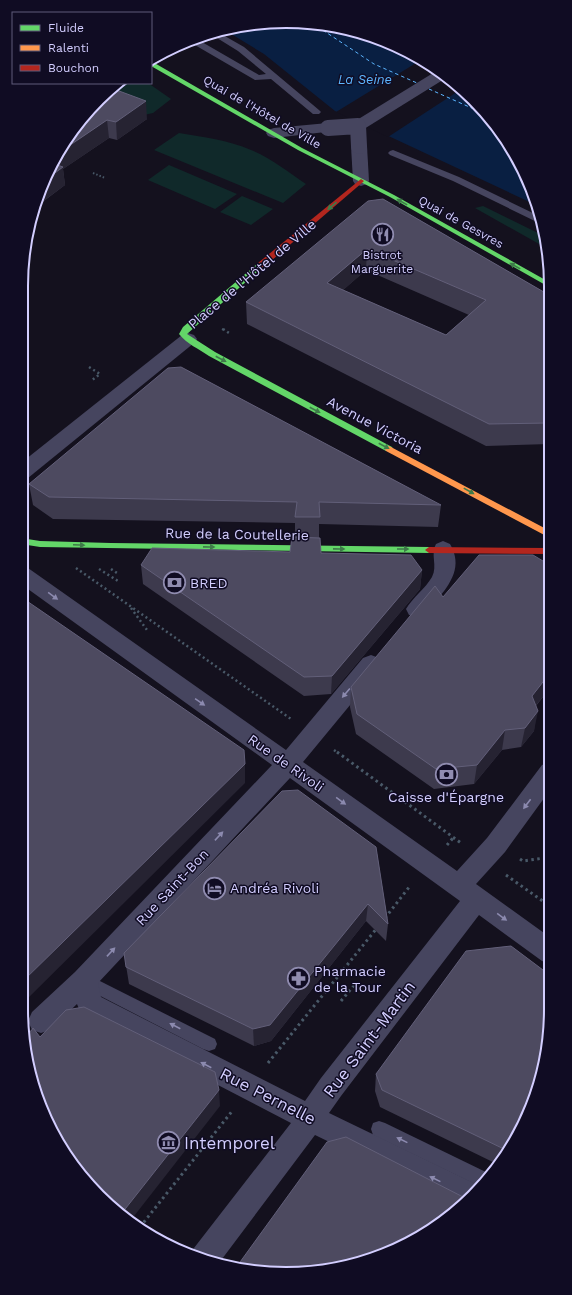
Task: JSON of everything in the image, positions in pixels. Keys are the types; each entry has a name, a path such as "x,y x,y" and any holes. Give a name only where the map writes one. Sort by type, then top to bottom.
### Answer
{"main road":[{"name":"Quai de l'Hôtel de Ville","path":"154,65 300,149 361,181"},
{"name":"Quai de Gesvres","path":"361,181 392,196 544,282"},
{"name":"Place de l'Hôtel de Ville","path":"188,339 183,334 186,329 361,181"},
{"name":"Avenue Victoria","path":"188,339 212,354 544,532"},
{"name":"Rue de la Coutellerie","path":"28,542 40,544 111,546 544,552"}],"street":[{"path":"274,133 358,126 437,77"},
{"path":"358,126 361,181"},
{"name":"Place de l'Hôtel de Ville","path":"28,467 188,339"},
{"path":"406,622 442,579 445,565 443,550"},
{"name":"Rue de Rivoli","path":"28,578 294,757 468,893 544,948"},
{"name":"Rue Saint-Bon","path":"33,1030 84,980 294,757 386,646"},
{"name":"Rue Saint-Martin","path":"207,1254 310,1118 468,893 483,859 496,845 544,780"},
{"name":"Rue Pernelle","path":"84,980 90,1005 250,1088 465,1194"}],"lane":[{"path":"220,37 241,49 271,76 316,112"},
{"path":"198,44 258,78 271,76"},
{"path":"393,153 456,179 535,218"},
{"path":"84,980 209,1044"},
{"path":"379,1129 481,1178"}],"path":[{"path":"93,173 105,178"},
{"path":"88,367 100,374 92,380"},
{"path":"40,544 130,606"},
{"path":"94,566 118,581"},
{"path":"523,861 544,858"},
{"path":"483,859 544,902"},
{"path":"143,1224 413,882"},
{"path":"341,1001 356,982"}],"green space":[{"path":"125,84 149,84 171,99 153,113 144,115 105,103"},
{"path":"179,133 224,141 251,150 272,161 306,184 283,203 154,150"},
{"path":"169,165 237,194 215,209 148,180"},
{"path":"242,196 273,209 251,225 220,212"},
{"path":"483,206 538,233 541,245 475,208"}],"water":[{"name":"La Seine","path":"286,28 320,30 369,42 415,63 429,71 456,92 491,129 501,143 517,172 530,202 335,111 264,54 231,34 252,30"}],"pier":[{"path":"416,63 429,71 456,92 388,137 336,112"}],"building":[{"path":"118,91 146,101 116,122 107,120 70,145 92,116"},
{"path":"59,165 63,167 54,173"},
{"path":"383,199 544,292 544,423 489,424 246,302 368,201","holes":["367,249 486,300 446,335 327,283"]},
{"path":"181,367 441,505 319,502 320,517 295,517 297,502 49,497 29,484 168,368"},
{"path":"292,537 320,538 321,553 411,555 422,570 332,676 304,677 141,565 152,548 290,552"},
{"path":"479,555 533,555 544,560 544,681 532,696 538,711 525,728 505,730 477,765 436,769 357,714 351,687 435,586 443,597"},
{"path":"28,602 244,750 245,764 28,976"},
{"path":"298,790 376,847 388,924 368,904 270,1025 253,1029 126,967 124,953 282,791"},
{"path":"511,946 544,971 544,1009 542,1043 539,1059 524,1108 503,1149 382,1090 376,1074 466,951"},
{"path":"84,1007 215,1072 219,1090 124,1210 92,1179 71,1152 48,1108 37,1076 30,1043 29,1032 33,1028 40,1037 66,1010"},
{"path":"346,1137 462,1197 443,1214 415,1232 385,1247 353,1258 320,1265 286,1267 240,1263 327,1142"}],"ferry route":[{"path":"324,31 374,64 417,83"},
{"path":"429,89 472,108"}],"traffic: fast":[{"path":"154,65 300,149 392,196 544,282"},
{"path":"261,265 186,329 183,334 188,339 212,354 389,449"},
{"path":"28,542 40,544 111,546 429,550"}],"traffic: slow":[{"path":"389,449 544,532"}],"traffic: jam":[{"path":"261,265 361,181"},
{"path":"429,550 544,551"}],"place":[{"name":"Bistrot Marguerite","path":"382,234"},
{"name":"BRED","path":"174,583"},
{"name":"Caisse d'Épargne","path":"446,775"},
{"name":"Andréa Rivoli","path":"215,888"},
{"name":"Pharmacie de la Tour","path":"299,979"},
{"name":"Intemporel","path":"169,1143"}]}
